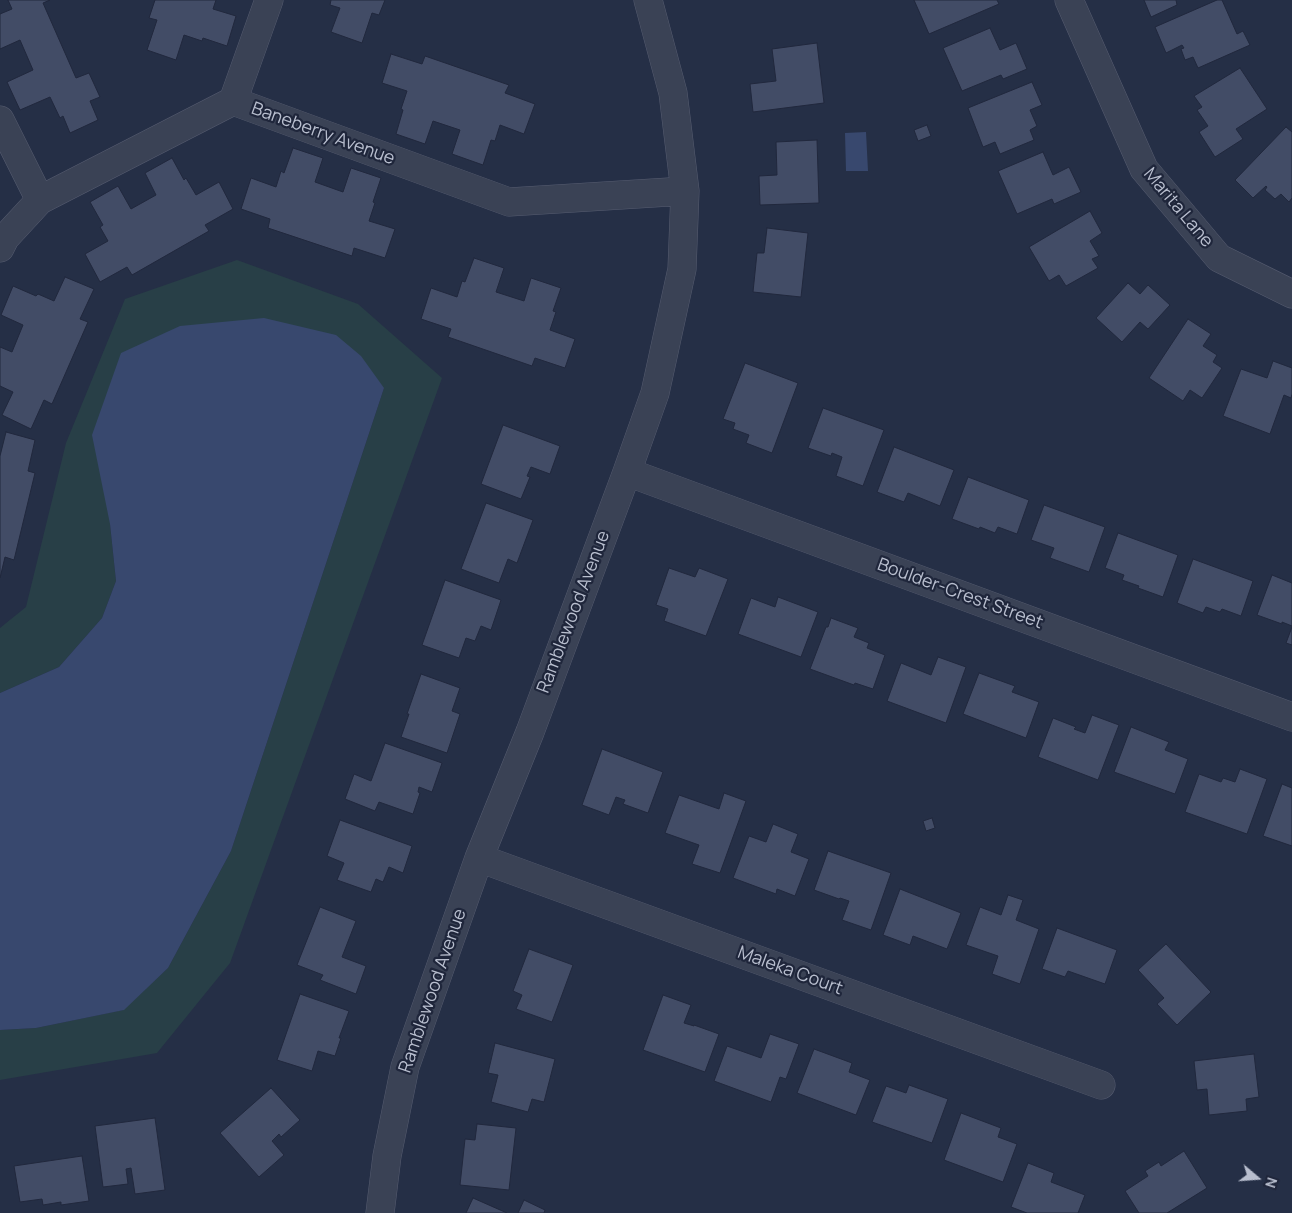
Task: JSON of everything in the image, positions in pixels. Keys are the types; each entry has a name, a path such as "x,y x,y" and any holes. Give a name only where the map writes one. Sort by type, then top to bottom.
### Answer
{"street":[{"path":"233,101 268,0"},
{"name":"Ramblewood Avenue","path":"380,1213 387,1156 405,1066 479,858 530,732 655,393 682,269 686,190 673,93 648,0"},
{"name":"Marita Lane","path":"1069,0 1144,169 1220,258 1292,294"},
{"name":"Baneberry Avenue","path":"0,248 5,238 40,200 233,101 509,202 686,190"},
{"path":"0,120 40,200"},
{"name":"Boulder-Crest Street","path":"627,472 1292,717"},
{"name":"Maleka Court","path":"479,858 1101,1085"}],"shaded area":[{"path":"237,260 358,304 442,378 230,963 157,1053 0,1080 0,1030 36,1028 123,1010 168,968 231,851 384,388 110,524 116,581 102,618 59,667 0,693 0,628 26,607 66,443 125,299"}],"water":[{"path":"866,132 868,171 846,171 845,133"},
{"path":"264,318 336,335 361,356 384,388 231,851 168,968 124,1010 36,1028 0,1030 0,693 59,667 102,618 116,581 110,524 92,435 121,353 180,326"}],"building":[{"path":"8,0 50,0 43,3 76,78 89,73 100,97 90,101 98,120 70,133 63,116 60,118 50,97 20,110 7,82 33,70 20,40 0,49 0,14 12,9"},
{"path":"155,0 216,0 213,9 236,16 227,46 203,38 202,41 184,35 176,60 147,50 157,20 149,18"},
{"path":"331,0 385,0 379,15 372,13 362,43 331,32 340,8 330,5"},
{"path":"914,0 997,0 999,4 929,34"},
{"path":"1144,0 1176,0 1177,5 1151,17"},
{"path":"1217,0 1222,0 1237,34 1243,31 1250,45 1198,68 1193,57 1185,60 1181,49 1184,48 1182,45 1166,53 1155,27"},
{"path":"990,28 1000,50 1016,43 1027,69 1003,79 1001,75 962,91 943,48"},
{"path":"817,43 824,103 753,112 750,84 776,81 772,49"},
{"path":"391,54 422,64 425,56 509,85 505,93 535,104 524,134 500,125 495,141 491,140 483,165 452,154 460,130 433,121 425,144 396,134 407,91 382,83"},
{"path":"1240,68 1267,109 1236,129 1243,139 1215,157 1199,132 1208,126 1197,110 1202,107 1194,96"},
{"path":"1032,82 1042,105 1030,110 1037,126 1030,130 1034,140 1000,154 995,142 983,147 968,108"},
{"path":"927,125 931,136 918,141 914,130"},
{"path":"1286,127 1292,132 1292,198 1289,202 1281,194 1275,199 1265,190 1266,186 1253,198 1235,180"},
{"path":"817,140 819,203 760,205 759,176 777,175 776,142"},
{"path":"293,148 323,158 315,182 343,192 351,168 381,178 369,221 395,229 385,258 354,248 352,256 268,228 270,219 241,209 251,178 276,187 281,171 284,173"},
{"path":"1043,152 1053,175 1069,167 1081,192 1054,204 1052,199 1017,214 998,171"},
{"path":"172,158 184,180 186,178 196,195 219,182 233,209 205,225 209,231 132,275 127,267 100,282 85,254 108,241 100,227 103,225 90,202 118,186 131,209 156,195 145,173"},
{"path":"1090,211 1102,233 1090,241 1099,256 1092,259 1098,268 1066,286 1059,275 1049,281 1029,247"},
{"path":"767,228 808,233 801,297 753,292 757,253 764,253"},
{"path":"474,258 504,268 496,292 524,301 531,278 561,288 553,311 556,312 550,330 575,339 565,368 535,358 532,366 448,337 451,329 421,319 431,288 457,297 462,281 465,282"},
{"path":"65,277 94,289 80,319 88,322 52,404 44,400 31,429 2,415 13,392 0,386 0,347 12,352 23,325 1,315 13,286 54,301"},
{"path":"1128,283 1140,294 1148,285 1170,305 1148,329 1140,322 1122,342 1096,318"},
{"path":"1188,319 1211,334 1203,346 1217,355 1213,362 1222,368 1202,398 1190,390 1183,401 1149,378"},
{"path":"1273,361 1292,368 1292,394 1291,398 1284,395 1270,434 1223,416 1241,369 1267,378"},
{"path":"745,363 798,383 772,453 746,443 749,435 733,429 735,423 723,419"},
{"path":"823,408 884,430 863,486 836,476 842,457 832,453 831,456 808,448"},
{"path":"503,425 560,446 550,474 531,467 527,476 530,477 521,499 481,484"},
{"path":"6,432 35,440 28,471 35,473 14,560 5,557 0,578 0,456"},
{"path":"894,447 954,470 940,506 908,493 904,502 877,492"},
{"path":"968,477 1029,500 1017,534 998,527 995,533 952,519"},
{"path":"486,503 533,520 517,563 508,559 499,583 461,569"},
{"path":"1044,505 1105,527 1089,572 1050,558 1054,548 1031,540"},
{"path":"1118,533 1178,555 1163,597 1122,580 1124,575 1105,568"},
{"path":"1193,559 1253,581 1241,616 1222,609 1220,612 1206,607 1203,613 1177,603"},
{"path":"669,568 695,577 699,568 728,579 706,636 664,621 668,609 656,605"},
{"path":"1272,575 1292,583 1292,626 1257,615"},
{"path":"445,580 501,600 491,630 481,626 475,641 466,638 459,658 422,645"},
{"path":"778,597 818,612 801,657 738,634 751,598 775,607"},
{"path":"831,618 858,628 854,637 869,643 867,648 885,655 873,689 855,683 854,685 810,669"},
{"path":"1292,627 1292,645 1286,643"},
{"path":"938,657 966,667 946,723 887,701 901,663 931,675"},
{"path":"979,673 1015,686 1012,692 1039,702 1026,738 963,714"},
{"path":"421,674 460,688 452,711 460,714 447,753 401,737"},
{"path":"1092,715 1119,725 1098,780 1038,757 1053,718 1076,727 1074,729 1085,733"},
{"path":"1131,727 1169,742 1165,750 1188,759 1175,794 1114,772"},
{"path":"385,743 442,763 432,792 419,787 418,792 420,793 413,814 379,802 375,811 345,799 354,774 371,781"},
{"path":"602,749 663,772 648,813 623,804 625,800 616,797 609,815 582,805"},
{"path":"1240,769 1267,779 1247,834 1185,812 1199,774 1221,782 1223,778 1235,782"},
{"path":"1282,784 1292,788 1292,846 1263,836"},
{"path":"724,793 746,801 720,873 692,864 699,845 665,833 679,795 719,809"},
{"path":"932,818 935,828 926,831 923,821"},
{"path":"340,820 412,846 403,873 389,867 383,882 376,879 371,892 337,880 344,863 327,856"},
{"path":"773,824 798,834 791,852 809,859 795,896 777,889 776,894 733,878 749,836 766,842"},
{"path":"828,851 891,873 871,930 842,920 849,901 814,890"},
{"path":"900,889 961,913 947,949 913,936 910,945 883,935"},
{"path":"1008,895 1023,900 1016,920 1039,929 1020,984 992,974 998,956 966,945 980,907 1001,915"},
{"path":"320,907 356,921 342,957 366,966 356,994 320,980 323,975 297,965"},
{"path":"1057,928 1117,950 1105,984 1068,971 1065,977 1042,969"},
{"path":"1166,944 1211,992 1177,1025 1157,1004 1164,998 1138,970"},
{"path":"529,949 573,965 552,1022 516,1009 522,995 513,991"},
{"path":"300,994 349,1011 339,1038 341,1038 335,1056 318,1051 312,1071 277,1060"},
{"path":"663,995 691,1005 684,1023 719,1034 705,1072 643,1050"},
{"path":"770,1034 799,1044 786,1079 780,1077 771,1102 714,1081 727,1046 761,1058"},
{"path":"495,1043 555,1059 544,1102 532,1099 528,1112 491,1102 498,1075 488,1073"},
{"path":"814,1049 852,1063 849,1072 870,1080 856,1115 797,1093"},
{"path":"1254,1054 1259,1097 1246,1099 1247,1111 1209,1115 1207,1089 1197,1090 1194,1061"},
{"path":"909,1085 948,1099 932,1143 872,1122 886,1086 906,1093"},
{"path":"271,1088 300,1120 281,1137 279,1134 272,1141 284,1155 259,1177 220,1133"},
{"path":"961,1113 1001,1128 998,1137 1017,1144 1003,1182 944,1160"},
{"path":"155,1118 165,1190 135,1194 131,1168 126,1169 128,1184 103,1187 95,1126"},
{"path":"477,1124 516,1128 509,1190 460,1185 465,1139 475,1140"},
{"path":"1184,1151 1207,1188 1167,1213 1139,1213 1125,1191 1148,1176 1145,1171 1159,1162 1161,1166"},
{"path":"82,1156 89,1201 61,1205 61,1202 43,1205 42,1199 20,1202 14,1166"},
{"path":"1028,1163 1054,1173 1051,1182 1085,1195 1078,1213 1027,1213 1011,1207"},
{"path":"473,1198 507,1213 466,1213"},
{"path":"524,1200 545,1210 544,1213 518,1213"}]}
